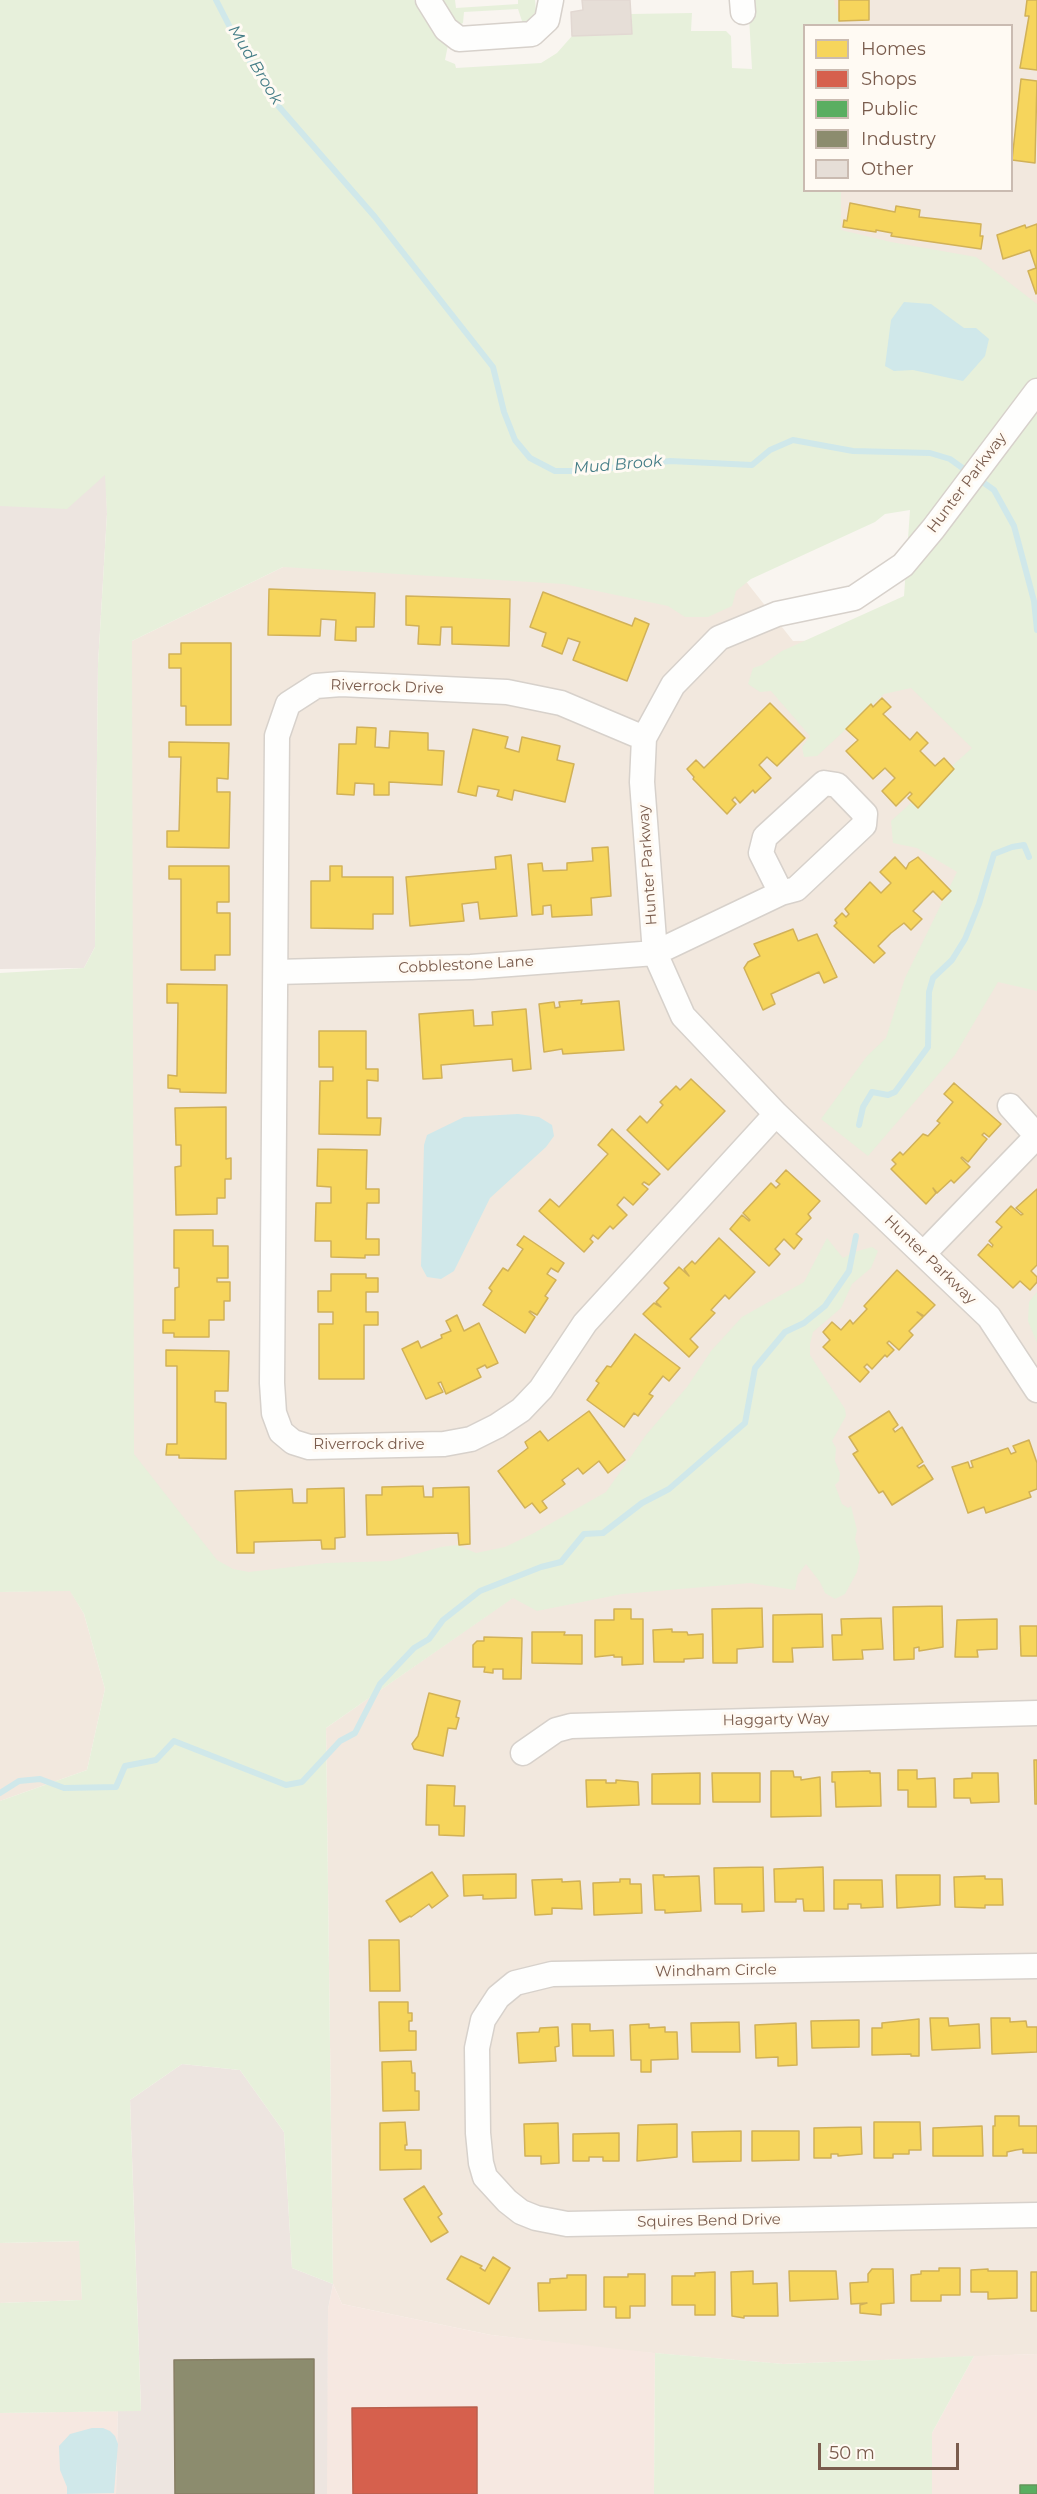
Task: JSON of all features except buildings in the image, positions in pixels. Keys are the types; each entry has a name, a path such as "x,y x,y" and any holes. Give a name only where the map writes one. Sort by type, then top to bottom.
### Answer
{"street":[{"path":"428,0 446,30 459,39 532,34 547,20 551,0"},
{"name":"Hunter Parkway","path":"1037,391 933,529 903,565 854,598 777,614 719,639 673,685 644,738 642,782 655,954 683,1016 776,1114 989,1317 1037,1389"},
{"name":"Riverrock Drive","path":"276,972 277,736 288,704 316,686 341,684 507,692 561,703 644,738"},
{"path":"655,954 781,893 796,889 864,825 865,814 837,785 824,783 765,837 761,853 781,893"},
{"name":"Cobblestone Lane","path":"276,972 471,967 655,954"},
{"name":"Riverrock drive","path":"276,972 272,1383 274,1413 281,1432 293,1442 309,1447 444,1444 471,1439 521,1410 541,1389 585,1323 776,1114"},
{"path":"924,1253 1037,1136 1010,1106"},
{"name":"Haggarty Way","path":"523,1753 556,1730 571,1726 1037,1713"},
{"name":"Windham Circle","path":"477,2089 479,2033 488,2009 515,1983 534,1977 552,1974 1037,1966"},
{"name":"Squires Bend Drive","path":"477,2089 479,2149 485,2177 495,2190 521,2212 550,2223 1037,2215"}],"shaded area":[{"path":"0,0 94,0 107,514 98,664 95,947 84,968 0,969"},
{"path":"800,0 1037,0 1037,347 799,242"},
{"path":"283,567 737,570 793,641 916,639 1003,779 1037,891 1037,2354 783,2364 617,2350 491,2335 342,2304 333,2284 326,1728 512,1598 129,1597 132,641"},
{"path":"70,1590 84,1614 105,1689 87,1770 0,1801 0,1592"},
{"path":"182,2064 240,2070 284,2132 292,2268 333,2284 328,2309 327,2494 116,2494 118,2411 141,2410 130,2100"},
{"path":"80,2241 82,2300 0,2303 0,2243"},
{"path":"333,2284 342,2304 491,2335 655,2353 654,2494 326,2494 328,2309"},
{"path":"1037,2354 1037,2494 932,2494 932,2433 974,2356"},
{"path":"118,2411 116,2494 0,2494 0,2413"}],"green space":[{"path":"0,0 414,0 438,38 448,45 445,60 455,64 456,68 541,63 557,53 572,36 632,34 631,14 692,13 691,31 726,31 731,36 732,68 752,69 748,0 834,0 840,24 803,24 803,192 841,192 841,230 891,242 976,257 1037,304 1037,991 998,982 955,1055 868,1156 821,1119 867,1056 886,1038 905,978 957,872 917,848 893,843 891,821 972,748 911,688 884,694 817,756 804,757 802,747 810,736 771,691 760,692 748,684 753,668 762,665 782,651 904,596 910,510 885,514 875,522 751,579 736,591 732,606 708,617 685,617 668,606 564,584 283,567 132,641 134,1454 217,1560 233,1569 249,1572 326,1563 391,1561 441,1547 457,1545 476,1553 505,1547 606,1492 646,1435 687,1387 711,1351 742,1317 804,1282 827,1238 843,1258 872,1247 878,1251 871,1268 852,1284 841,1308 813,1332 810,1344 810,1355 845,1409 846,1416 832,1441 836,1448 835,1461 840,1473 839,1481 835,1485 842,1504 848,1508 851,1506 860,1557 857,1572 845,1594 835,1599 825,1593 820,1582 806,1564 798,1575 795,1590 750,1583 622,1594 537,1611 513,1598 326,1728 333,2284 292,2268 284,2132 240,2070 182,2064 130,2100 141,2411 0,2413 0,2303 82,2300 79,2241 0,2243 0,1801 87,1770 105,1689 84,1614 70,1591 0,1592 0,973 84,968 95,947 98,664 107,514 105,475 67,509 0,506"},
{"path":"442,0 455,0 456,8 518,4 518,0 535,0 536,11 529,21 523,24 518,9 464,12 463,23 458,26"},
{"path":"1037,1292 1037,1343 1028,1321 1029,1302"},
{"path":"655,2353 784,2364 974,2356 932,2433 932,2494 654,2494"}],"water":[{"path":"904,302 931,304 964,328 976,328 989,339 985,356 963,381 913,370 894,371 885,366 891,320"},
{"path":"518,1114 539,1117 552,1125 554,1136 546,1147 490,1198 454,1271 441,1279 427,1277 421,1266 424,1145 427,1135 464,1117"},
{"path":"92,2428 103,2428 110,2431 118,2444 114,2493 67,2494 67,2487 60,2470 59,2446 70,2434"}],"waterway":[{"name":"Mud Brook","path":"216,0 234,35 274,101 375,217 493,367 504,412 515,440 530,458 555,471 585,471 670,461 752,465 770,450 793,440 853,451 930,453 950,459 968,472"},
{"name":"Mud Brook","path":"977,478 994,490 1014,526 1034,601 1037,630"},
{"path":"859,1125 863,1107 872,1092 888,1095 895,1092 928,1047 929,992 933,978 952,960 965,939 979,904 994,854 1024,845 1029,857"},
{"path":"0,1793 19,1781 40,1779 64,1788 116,1787 125,1766 156,1760 174,1741 286,1785 302,1782 340,1741 355,1733 380,1684 414,1648 429,1639 443,1620 480,1591 541,1567 561,1562 584,1534 603,1533 642,1503 669,1489 745,1423 755,1368 785,1332 804,1323 825,1306 849,1271 856,1236"}]}
